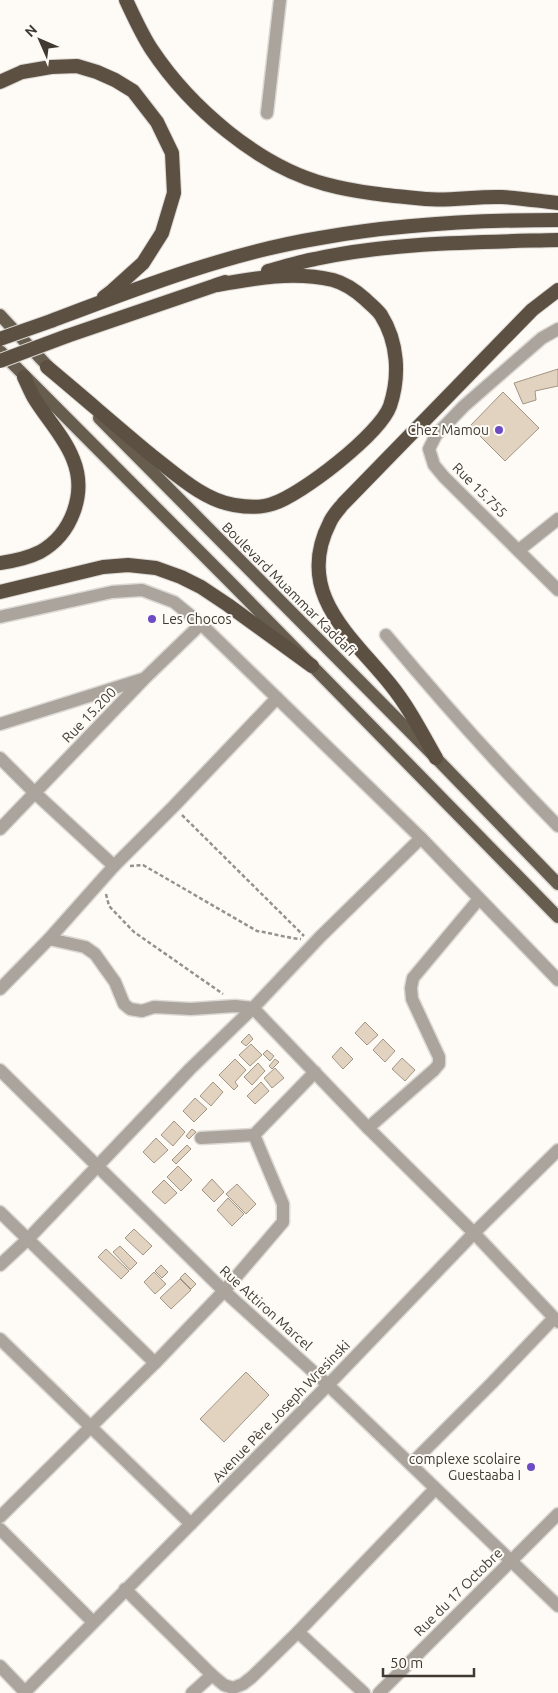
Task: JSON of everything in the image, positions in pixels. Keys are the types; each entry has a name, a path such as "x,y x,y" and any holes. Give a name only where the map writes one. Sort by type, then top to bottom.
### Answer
{"highway":[{"path":"126,0 151,49 176,82 207,114 243,144 280,167 324,184 368,193 428,199 502,197 558,203"},
{"path":"0,82 22,72 52,67 77,66 97,72 133,91 157,122 172,153 174,193 162,233 143,263 112,291 93,305"},
{"path":"0,339 194,269 319,238 438,224 480,221 558,220"},
{"path":"0,361 216,285 316,258 426,244 558,240"},
{"path":"47,366 185,482 210,496 233,505 251,507 272,504 301,490 339,461 374,429 389,408 396,370 395,352 390,335 380,314 357,292 334,280 304,276 260,277 216,285"},
{"path":"436,758 422,732 391,685 352,640 327,605 319,574 322,542 330,521 343,504 532,310 558,290"},
{"path":"0,563 26,557 51,545 68,525 77,498 77,473 73,459 58,432 34,399 24,377"},
{"path":"0,592 103,567 128,565 156,568 201,587 312,666"}],"main road":[{"name":"Boulevard Muammar Kaddafi","path":"0,315 47,366 436,758 558,884"},
{"path":"0,351 231,583 558,917"}],"street":[{"path":"267,113 280,0"},
{"name":"Rue 15.755","path":"558,329 542,338 464,406 436,435 429,450 434,465 444,477 558,590"},
{"path":"519,550 558,519"},
{"path":"0,617 112,592 142,590 174,602 201,624 420,838 558,980"},
{"name":"Rue 15.200","path":"0,829 144,679 201,624"},
{"path":"386,636 519,787 558,826"},
{"path":"0,724 144,679"},
{"path":"0,989 49,939 114,866 277,698"},
{"path":"0,758 114,866"},
{"path":"0,1265 28,1239 248,1008 420,838"},
{"path":"368,1128 434,1070 438,1064 439,1056 412,998 413,978 479,899"},
{"path":"49,939 85,947 95,954 115,982 124,1004 130,1009 142,1011 154,1007 191,1009 224,1006 248,1008 315,1072 368,1128 474,1233 556,1320 411,1464"},
{"name":"Rue Attiron Marcel","path":"0,1070 224,1291 328,1385 558,1606"},
{"path":"201,1138 254,1135 315,1072"},
{"path":"0,1518 224,1291 283,1222 283,1204 254,1135"},
{"name":"Avenue Père Joseph Wresinski","path":"25,1692 328,1385 474,1233 558,1150"},
{"path":"0,1212 155,1363"},
{"path":"0,1339 191,1524"},
{"path":"125,1589 212,1674 224,1685 232,1688 244,1684 298,1632 435,1489"},
{"name":"Rue du 17 Octobre","path":"379,1693 558,1514"},
{"path":"0,1529 93,1622"},
{"path":"298,1632 364,1693"},
{"path":"0,1666 25,1692"},
{"path":"192,1693 212,1674"}],"path":[{"path":"114,866 143,865 257,931 290,938 307,939 174,806"},
{"path":"101,881 110,906 134,932 194,975 248,1008"}],"building":[{"path":"558,369 558,386 535,391 536,400 523,404 514,383"},
{"path":"503,392 539,428 505,461 470,426"},
{"path":"365,1022 378,1035 367,1045 355,1033"},
{"path":"249,1034 253,1039 246,1046 241,1042"},
{"path":"383,1039 395,1051 385,1062 373,1050"},
{"path":"251,1044 262,1055 250,1066 239,1055"},
{"path":"341,1047 353,1059 343,1069 332,1057"},
{"path":"267,1050 274,1056 270,1061 263,1054"},
{"path":"402,1058 415,1070 405,1081 392,1069"},
{"path":"235,1059 246,1070 235,1082 238,1086 234,1090 219,1075"},
{"path":"275,1059 279,1062 272,1069 269,1066"},
{"path":"258,1063 265,1071 252,1085 244,1077"},
{"path":"275,1068 284,1078 272,1088 264,1078"},
{"path":"213,1082 223,1092 211,1106 200,1096"},
{"path":"261,1082 269,1091 255,1104 247,1096"},
{"path":"195,1098 207,1109 194,1122 183,1111"},
{"path":"174,1121 185,1132 173,1146 161,1135"},
{"path":"192,1129 196,1132 189,1139 186,1136"},
{"path":"156,1138 168,1150 154,1163 143,1152"},
{"path":"187,1145 191,1149 176,1164 172,1160"},
{"path":"178,1166 192,1180 181,1191 167,1177"},
{"path":"212,1179 224,1192 214,1202 202,1190"},
{"path":"164,1180 177,1193 165,1204 152,1192"},
{"path":"237,1184 256,1204 246,1214 226,1194"},
{"path":"228,1198 244,1214 232,1226 217,1210"},
{"path":"134,1229 152,1246 143,1255 125,1238"},
{"path":"120,1246 137,1263 130,1270 113,1252"},
{"path":"106,1249 129,1271 121,1279 98,1257"},
{"path":"161,1265 168,1272 162,1278 155,1271"},
{"path":"154,1272 166,1284 155,1294 144,1282"},
{"path":"185,1273 196,1284 191,1289 180,1278"},
{"path":"180,1279 191,1290 171,1309 160,1298"},
{"path":"246,1372 269,1395 224,1442 200,1419"}],"place":[{"name":"Chez Mamou","path":"499,430"},
{"name":"Les Chocos","path":"152,619"},
{"name":"complexe scolaire Guestaaba I","path":"531,1467"}]}
